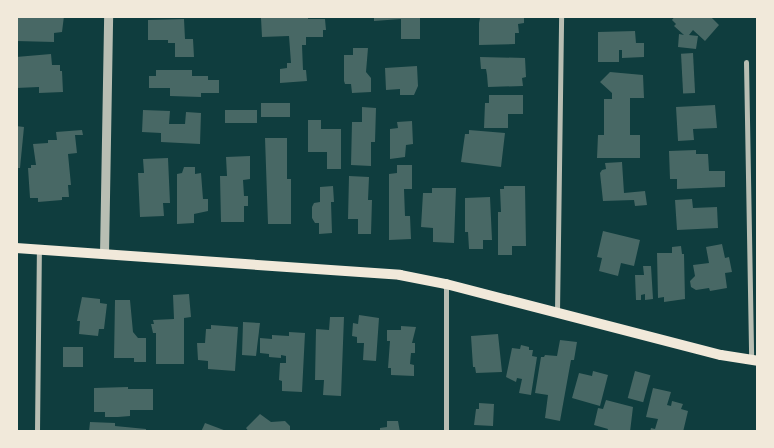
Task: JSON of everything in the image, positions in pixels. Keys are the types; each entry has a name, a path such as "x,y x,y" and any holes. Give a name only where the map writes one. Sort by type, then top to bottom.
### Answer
{"main road":[{"path":"16,248 400,274 446,284 720,356 754,361"}],"street":[{"path":"104,254 108,16"},
{"path":"557,313 561,16"},
{"path":"746,62 754,361"},
{"path":"37,432 39,249"},
{"path":"446,284 446,432"}],"building":[{"path":"18,16 64,16 62,32 54,33 54,42 16,41"},
{"path":"308,16 308,19 325,19 326,30 323,30 323,37 306,37 306,45 302,45 303,70 306,70 307,81 280,83 280,69 287,68 287,63 291,63 289,36 262,37 261,18"},
{"path":"374,16 420,16 420,39 401,39 401,19 374,21"},
{"path":"486,16 524,16 524,23 518,24 519,33 515,33 515,44 479,45 480,18"},
{"path":"675,16 710,16 719,25 705,41 693,30 689,35 698,36 696,49 678,47 679,34 684,35 674,26 676,24 672,20"},
{"path":"184,19 185,39 193,39 194,57 175,57 175,43 168,43 168,40 148,40 148,20"},
{"path":"635,31 636,43 644,43 644,57 622,58 622,50 619,50 619,62 598,62 598,32"},
{"path":"353,48 368,48 366,72 371,78 371,92 352,93 351,84 345,84 344,55 353,55"},
{"path":"693,53 695,93 683,94 681,54"},
{"path":"51,54 52,65 60,65 60,71 62,71 63,92 39,93 39,87 16,88 16,57"},
{"path":"480,57 525,58 526,77 522,78 523,86 488,87 486,69 481,69"},
{"path":"417,66 418,86 414,95 400,95 400,89 386,90 385,68"},
{"path":"156,70 192,70 192,76 208,76 208,80 219,80 219,93 201,93 201,97 170,96 170,88 149,88 149,76 156,76"},
{"path":"610,72 643,75 644,98 630,98 630,135 640,135 640,158 597,158 598,135 604,135 604,99 612,99 612,93 600,82"},
{"path":"489,95 523,95 523,114 508,114 508,128 484,128 485,103 489,103"},
{"path":"261,103 290,103 290,117 261,117"},
{"path":"715,105 717,128 693,129 694,140 678,141 676,107"},
{"path":"362,107 376,108 375,142 371,142 371,166 351,165 352,122 362,122"},
{"path":"143,110 170,111 169,124 185,124 186,112 201,113 200,144 161,142 161,133 142,132"},
{"path":"225,110 257,110 257,123 225,123"},
{"path":"308,120 321,120 321,129 341,129 341,169 327,169 327,152 308,152"},
{"path":"412,121 413,144 406,145 405,157 390,159 390,129 398,128 397,122"},
{"path":"16,126 24,127 20,168 16,168"},
{"path":"82,130 83,135 75,135 77,153 68,154 71,185 68,185 69,197 62,197 62,200 38,202 38,198 30,198 28,168 31,168 31,165 36,165 33,144 57,140 56,132"},
{"path":"469,130 505,133 501,167 461,162 465,134 469,134"},
{"path":"265,138 287,138 287,179 291,179 291,224 268,224"},
{"path":"696,150 696,154 708,154 709,171 725,171 725,187 677,189 677,179 670,179 669,151"},
{"path":"250,156 250,179 243,180 244,196 248,196 248,206 244,206 244,222 221,222 220,176 227,176 226,157"},
{"path":"168,158 170,203 163,203 164,216 140,217 138,173 144,173 143,159"},
{"path":"622,162 624,193 645,191 647,205 635,206 634,200 603,201 600,173 606,169 605,163"},
{"path":"397,165 412,165 412,189 404,189 405,216 410,216 411,239 389,240 389,174 397,173"},
{"path":"184,167 195,167 195,174 201,173 203,199 208,199 208,211 194,214 194,223 177,224 177,174 182,173"},
{"path":"349,176 369,177 368,200 372,200 371,234 358,234 358,219 348,219"},
{"path":"333,186 334,202 331,202 332,233 319,234 319,223 315,223 312,218 312,207 314,203 320,202 320,187"},
{"path":"504,186 525,186 526,246 512,246 512,255 498,255 498,212 501,212 500,189 504,189"},
{"path":"432,188 456,188 454,243 433,242 433,228 421,227 423,193 432,193"},
{"path":"490,197 492,240 483,240 483,249 469,249 468,232 465,232 465,198"},
{"path":"692,199 693,208 717,207 718,228 677,230 675,200"},
{"path":"603,231 640,240 634,266 621,263 618,276 599,271 602,258 597,257"},
{"path":"722,244 725,258 729,257 732,272 725,273 727,288 710,291 709,288 696,290 691,287 690,281 695,276 693,265 709,263 706,247"},
{"path":"681,246 682,254 684,254 685,299 664,302 664,297 658,298 657,253 672,253 672,247"},
{"path":"643,266 651,266 653,299 645,300 645,294 641,295 641,300 636,300 635,275 644,275"},
{"path":"189,294 191,317 184,318 184,364 156,364 156,333 153,333 151,324 154,324 153,320 174,319 173,295"},
{"path":"82,297 100,299 100,303 107,304 104,329 99,329 98,336 79,334 80,321 77,321"},
{"path":"115,300 130,300 133,332 138,338 146,338 146,362 134,362 134,358 114,358"},
{"path":"359,315 379,318 376,361 363,360 364,343 357,343 357,337 352,336 353,323 358,324"},
{"path":"330,317 344,317 341,396 323,395 324,380 315,380 316,329 329,330"},
{"path":"243,322 260,323 256,356 242,355"},
{"path":"211,325 238,327 235,371 208,369 208,361 198,360 197,343 205,343 206,329 211,329"},
{"path":"401,326 416,327 412,343 415,343 415,353 411,353 410,364 414,365 414,376 391,375 391,368 388,368 390,341 387,341 387,330 401,330"},
{"path":"289,332 305,333 302,392 282,391 282,381 279,380 280,363 286,363 286,356 281,355 281,358 269,357 269,354 260,353 260,338 272,339 272,335 289,336"},
{"path":"498,334 502,372 476,373 475,367 473,367 471,336"},
{"path":"560,340 577,342 574,360 571,360 560,421 545,418 548,395 535,393 541,357 545,355 557,356"},
{"path":"521,345 529,347 529,350 533,350 532,356 537,357 531,395 519,393 522,379 517,378 516,382 506,377 512,348 520,349"},
{"path":"63,347 83,347 83,367 63,367"},
{"path":"593,371 608,375 600,406 572,398 579,373 592,376"},
{"path":"635,371 650,375 643,402 628,398"},
{"path":"128,387 128,389 153,389 153,410 130,410 130,416 118,417 105,417 105,412 94,412 94,388"},
{"path":"653,388 671,392 667,405 671,406 672,401 683,404 681,409 688,411 683,432 650,432 651,428 655,429 658,419 646,417"},
{"path":"606,400 633,407 630,432 607,432 608,429 594,425 598,408 603,409"},
{"path":"479,403 494,404 493,426 474,425 476,409 479,409"},
{"path":"260,414 271,422 285,421 290,426 290,432 249,432 246,428"},
{"path":"387,421 398,421 400,432 380,432 380,428 387,427"},
{"path":"90,422 115,423 115,426 146,429 146,432 89,432"},
{"path":"205,423 229,432 201,432"}]}
